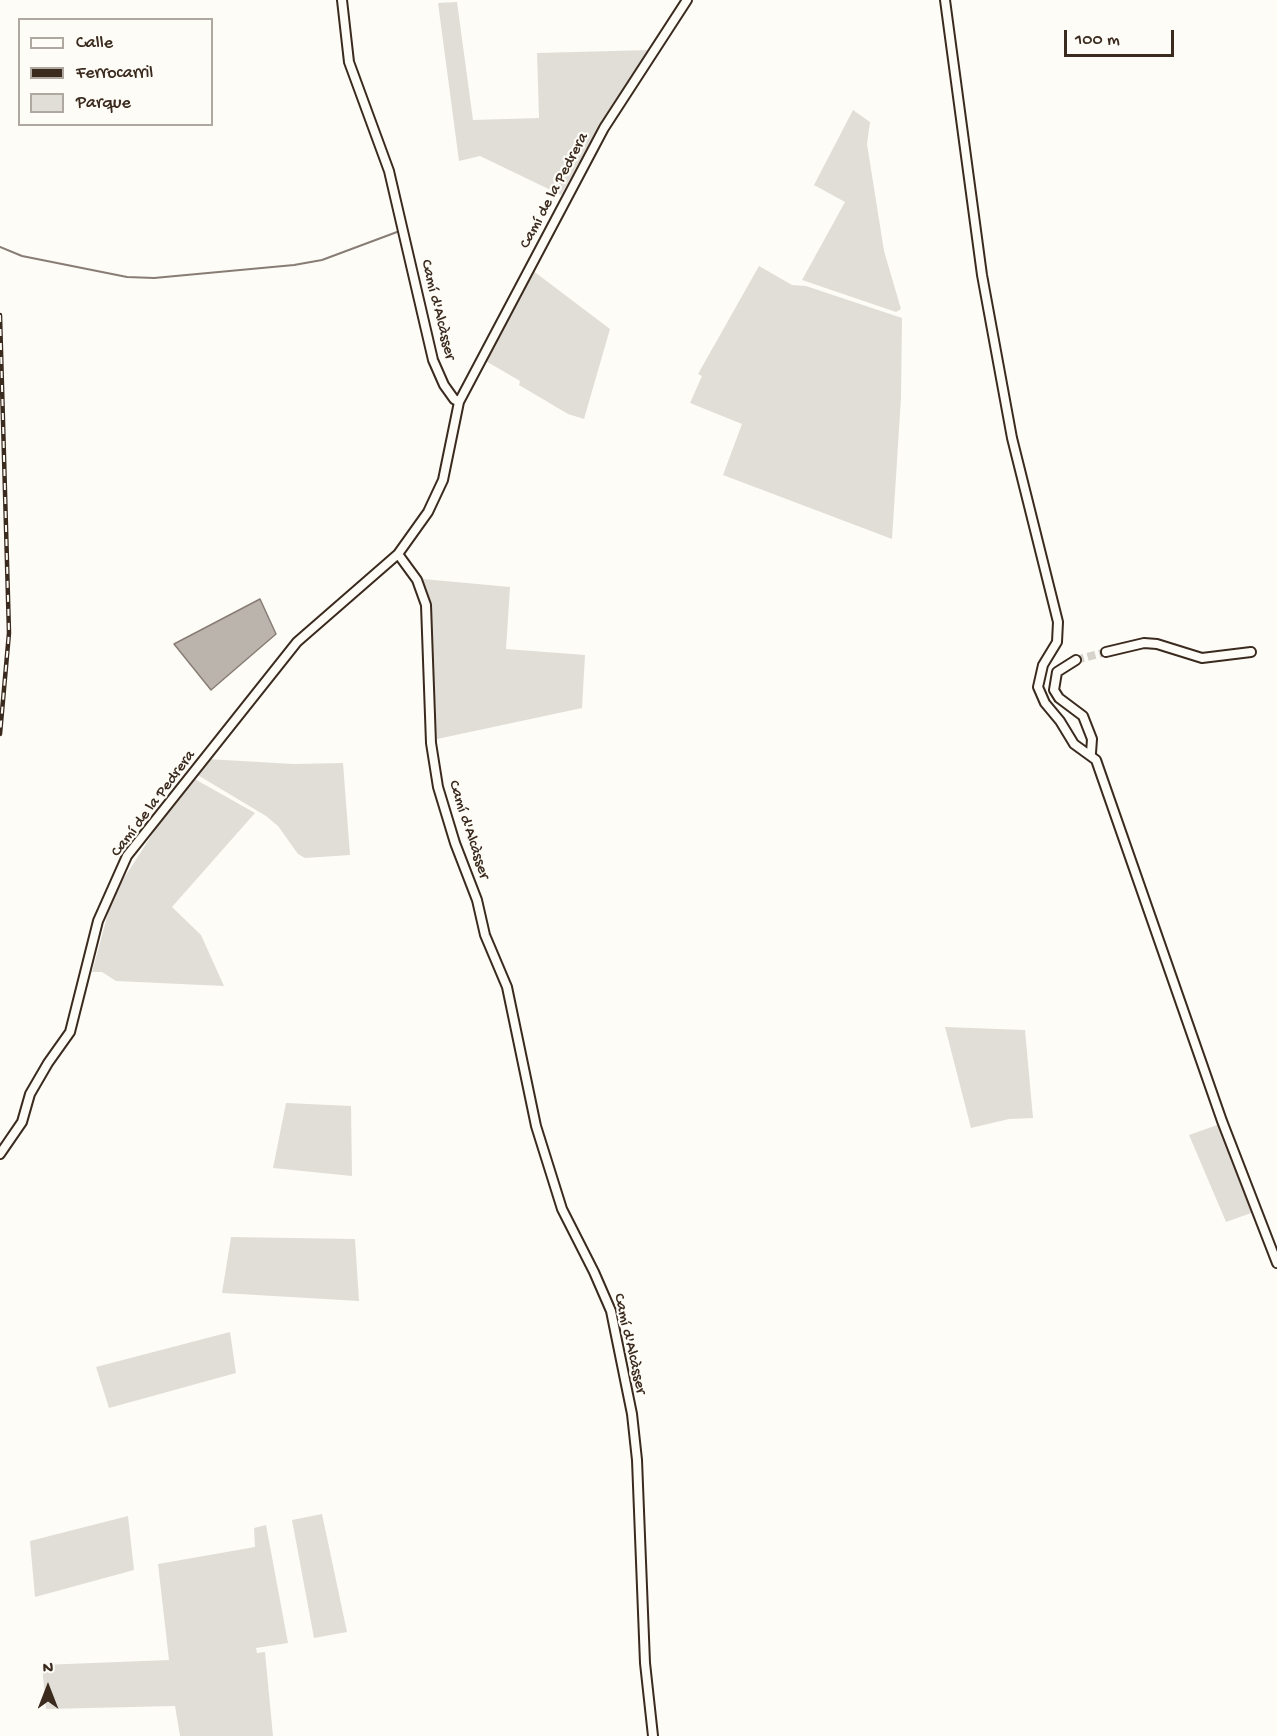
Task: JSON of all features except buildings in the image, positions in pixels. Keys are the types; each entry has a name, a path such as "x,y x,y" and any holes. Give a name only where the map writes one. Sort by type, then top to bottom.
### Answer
{"street":[{"name":"Camí d'Alcàsser","path":"342,0 349,62 389,171 433,360 444,385 453,399 459,402"},
{"name":"Camí de la Pedrera","path":"459,402 604,128 687,0"},
{"path":"945,0 982,275 1017,458 1058,622 1057,642 1043,665 1038,687 1045,703 1060,721 1074,744 1091,753 1099,767 1218,1110 1277,1263"},
{"path":"398,554 437,497 454,436 459,402"},
{"name":"Camí d'Alcàsser","path":"398,554 417,580 426,605 431,743 438,787 455,843 477,900 485,935 507,987 536,1126 562,1209 611,1311 633,1425 653,1736"},
{"name":"Camí de la Pedrera","path":"0,1154 22,1122 30,1095 48,1063 70,1032 98,921 112,885 127,856 297,642 398,554"},
{"path":"1106,652 1144,643 1157,644 1202,658 1251,652"},
{"path":"1076,660 1057,672 1054,677 1054,690 1059,698 1083,716 1092,739 1091,753"}],"green space":[{"path":"457,2 473,120 539,118 537,53 650,50 588,146 561,195 480,156 459,161 438,3"},
{"path":"853,110 870,122 867,144 884,251 901,309 896,312 802,280 845,202 814,185"},
{"path":"759,266 792,285 806,286 902,318 901,398 892,539 723,475 742,424 690,403 702,376 698,374"},
{"path":"532,270 610,329 584,419 568,414 519,385 520,381 484,360"},
{"path":"423,579 510,587 506,649 585,655 582,708 437,739 431,623"},
{"path":"207,759 293,764 343,763 350,855 305,858 298,854 278,826 266,816 196,774"},
{"path":"193,778 255,813 172,907 201,935 224,986 116,981 102,972 92,972 113,895 170,807"},
{"path":"945,1027 1025,1030 1033,1118 1009,1119 971,1128"},
{"path":"286,1103 351,1106 352,1176 273,1168"},
{"path":"1220,1124 1254,1212 1226,1222 1189,1135"},
{"path":"231,1237 355,1239 359,1301 222,1293"},
{"path":"230,1332 236,1373 109,1408 96,1367"},
{"path":"322,1514 347,1632 314,1638 292,1520"},
{"path":"128,1516 134,1570 35,1597 30,1541"},
{"path":"266,1525 288,1643 256,1648 257,1653 265,1652 273,1736 180,1736 175,1706 46,1709 42,1665 169,1660 158,1564 255,1547 254,1528"}],"shaded area":[{"path":"260,599 276,634 211,690 174,644"}],"waterway":[{"path":"0,247 22,256 127,277 154,278 294,265 322,260 397,232"}],"tunnel":[{"path":"1076,660 1106,652"}],"railway":[{"path":"0,315 9,633 0,734"}]}
